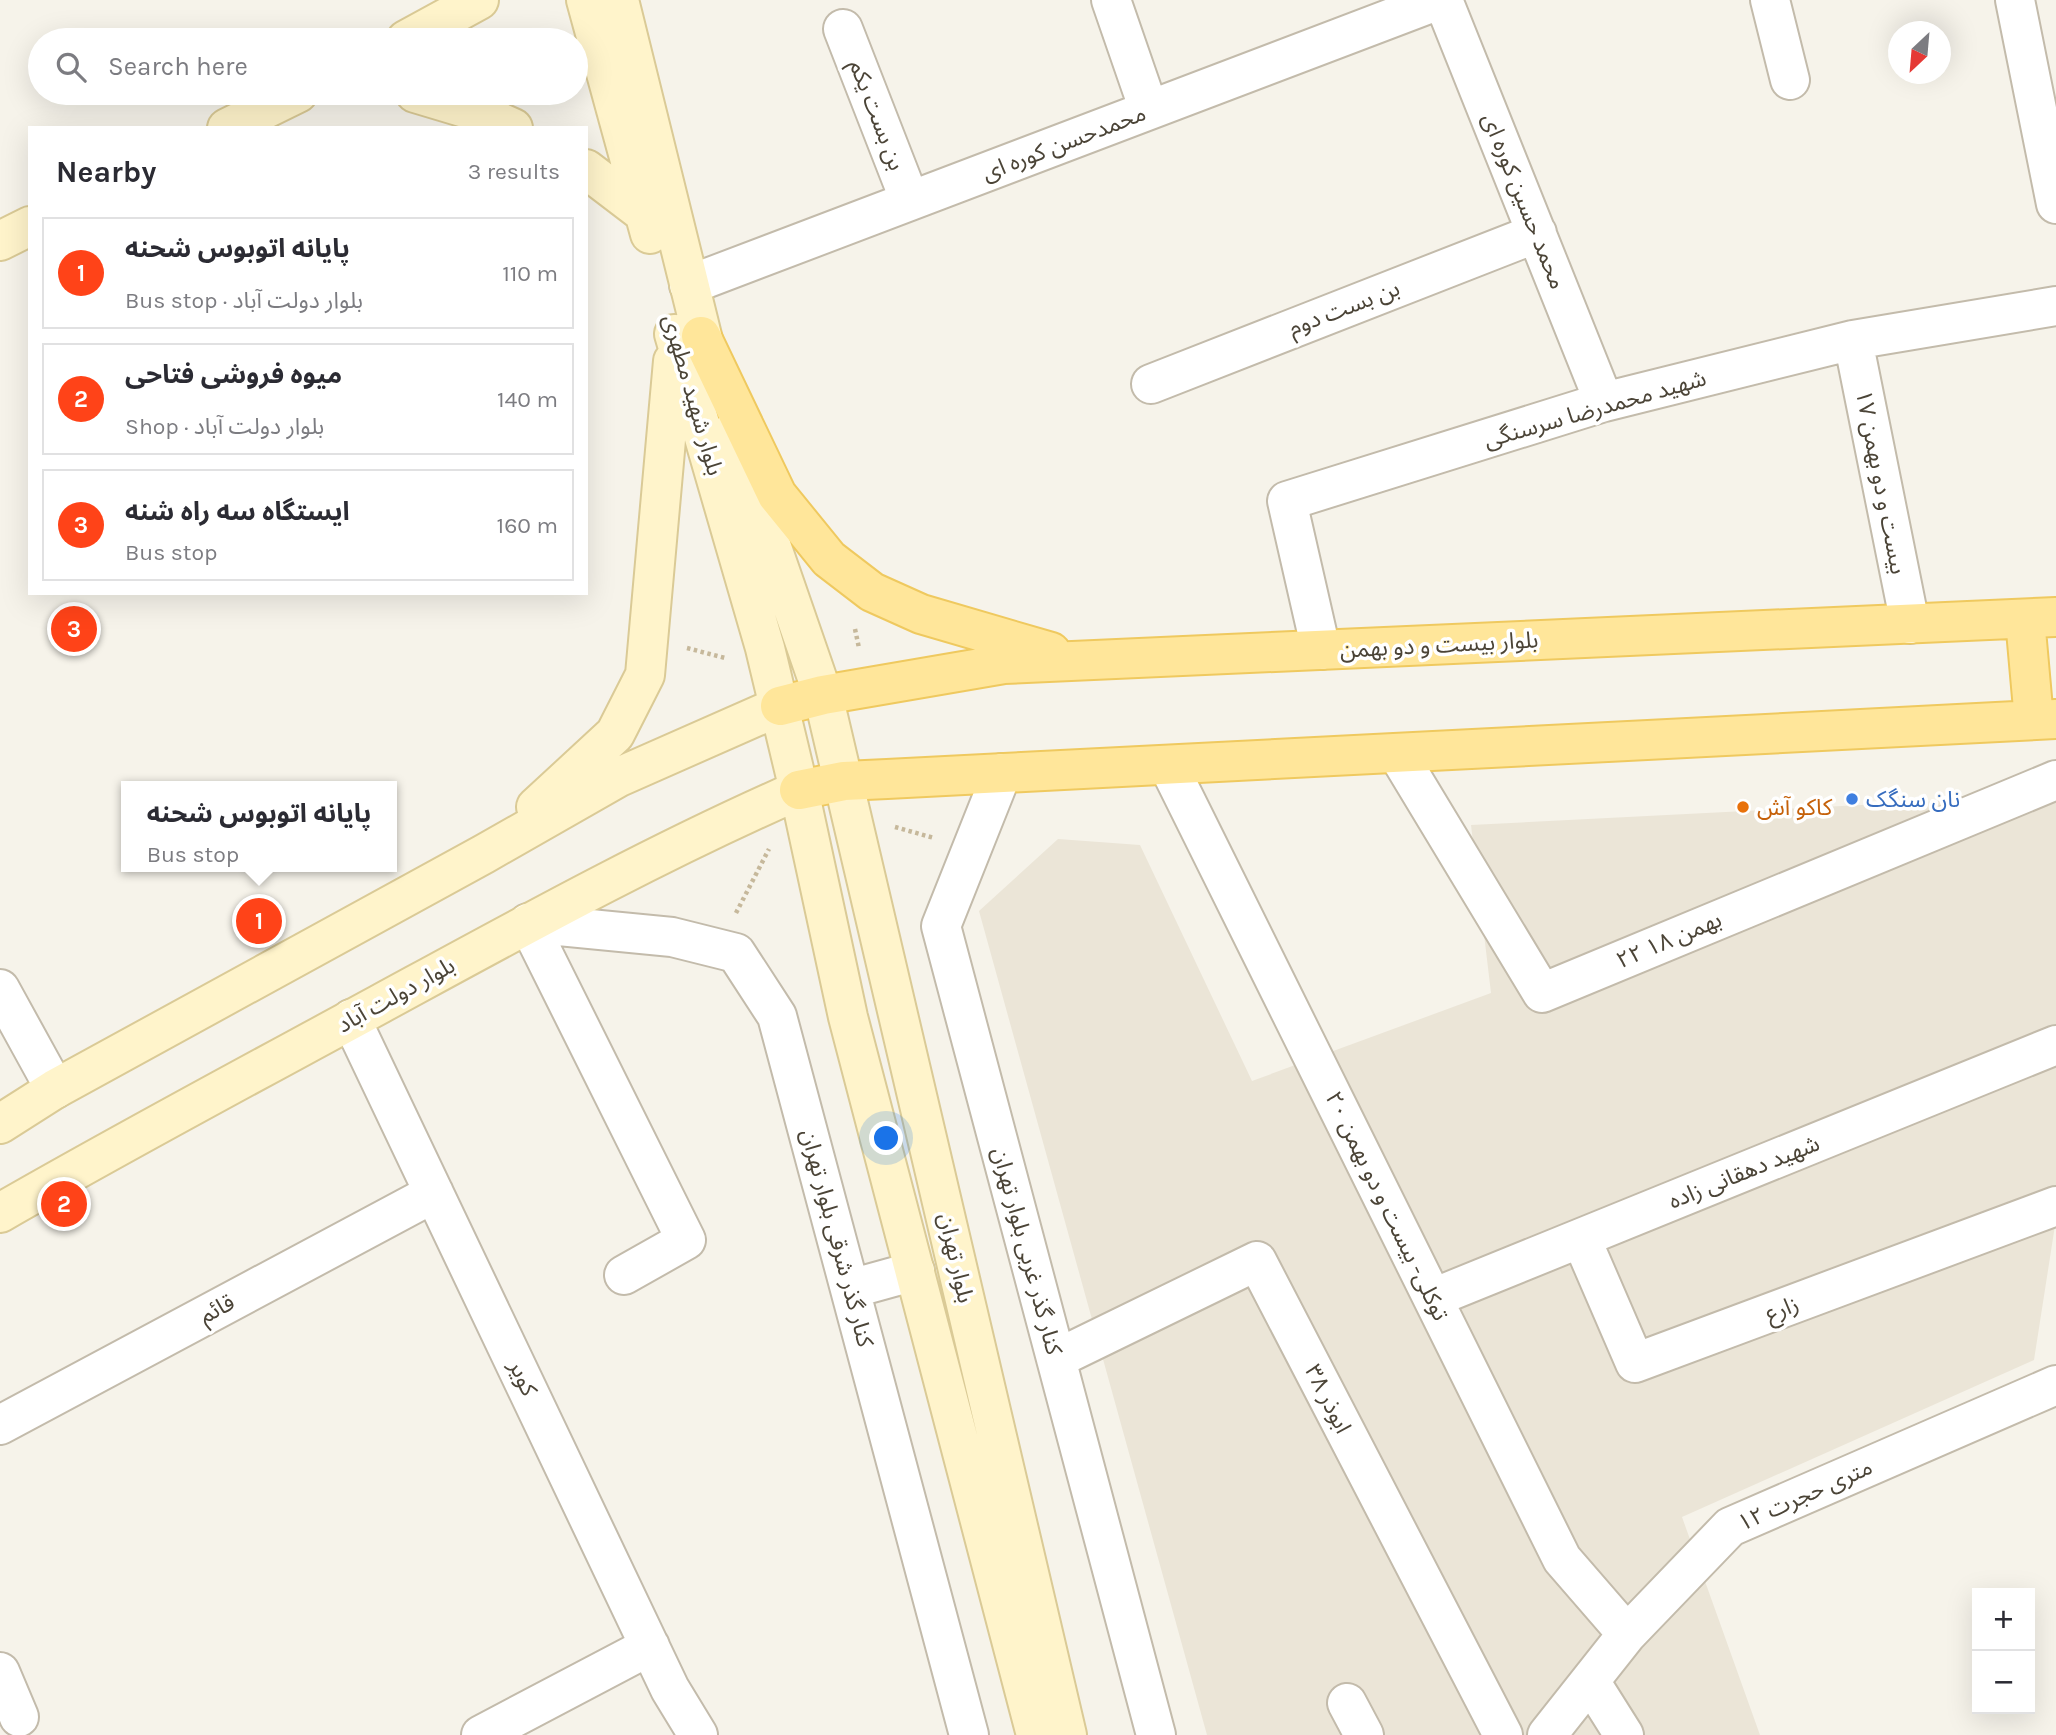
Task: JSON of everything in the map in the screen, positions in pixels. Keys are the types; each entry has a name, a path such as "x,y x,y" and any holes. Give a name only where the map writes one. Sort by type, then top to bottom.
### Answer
{"main road":[{"path":"428,28 479,0"},
{"name":"بلوار شهید مطهری","path":"586,0 645,214 688,337 824,695 844,781"},
{"name":"بلوار شهید مطهری","path":"618,0 689,285 688,337 799,790"},
{"path":"232,126 274,105"},
{"path":"455,105 509,126"},
{"path":"588,171 645,214"},
{"path":"0,241 28,227"},
{"path":"688,337 777,495 829,559 872,592 921,614 1084,660"},
{"path":"484,854 615,734 645,675 688,337"},
{"path":"799,790 844,781 2045,719 2040,618"},
{"name":"بلوار بیست و دو بهمن","path":"780,706 824,695 1004,664 2040,618"},
{"path":"0,1124 55,1089 620,777 780,706"},
{"name":"بلوار تهران","path":"844,781 1067,1735"},
{"name":"بلوار تهران","path":"799,790 848,1017 1036,1735"},
{"name":"بلوار دولت آباد","path":"0,1213 92,1160 528,923 720,825 799,790"}],"street":[{"path":"1111,0 1149,110"},
{"name":"محمدحسن کوره ای","path":"689,285 1441,0"},
{"name":"محمد حسین کوره ای","path":"1441,0 1604,402"},
{"path":"1770,0 1790,80"},
{"path":"2015,0 2041,47 2056,204"},
{"name":"بن بست یکم","path":"843,29 910,201"},
{"name":"بن بست دوم","path":"1151,384 1537,233"},
{"name":"شهید محمدرضا سرسنگی","path":"1321,650 1287,501 1604,402 1853,340 2056,306"},
{"name":"بیست و دو بهمن ۱۷","path":"1853,340 1910,624"},
{"name":"۲۲ بهمن ۱۸","path":"1397,753 1542,993 2056,780"},
{"name":"توکلی- بیست و دو بهمن ۲۰","path":"1168,765 1562,1559 1627,1634"},
{"name":"کنار گذر غربی بلوار تهران","path":"1002,773 942,926 1056,1359 1150,1734"},
{"path":"528,923 685,1240 624,1275"},
{"name":"کنار گذر شرقی بلوار تهران","path":"528,923 672,937 736,953 777,1016 969,1735"},
{"path":"0,989 55,1089"},
{"name":"کویر","path":"351,1019 670,1689 698,1735"},
{"name":"شهید دهقانی زاده","path":"1433,1298 2056,1045"},
{"name":"قائم","path":"0,1425 434,1193"},
{"name":"زارع","path":"1581,1238 1635,1363 2056,1206"},
{"name":"۳۸ ابوذر","path":"1056,1359 1257,1261 1503,1735"},
{"path":"850,1289 915,1271"},
{"name":"۱۲ متری حجرت","path":"1548,1735 1627,1634 1730,1527 2056,1385"},
{"path":"481,1735 650,1646"},
{"path":"0,1672 19,1717"},
{"path":"1590,1681 1624,1735"}],"shaded area":[{"path":"2056,795 2056,1219 2034,1360 1682,1517 1760,1735 1207,1735 979,911 1058,839 1140,845 1252,1081 1491,993 1471,825"}],"place":[{"name":"ایستگاه سه راه شنه","path":"74,629"},
{"name":"نان سنگک","path":"1852,799"},
{"name":"کاکو آش","path":"1743,807"},
{"name":"پایانه اتوبوس شحنه","path":"259,921"},
{"name":"میوه فروشی فتاحی","path":"64,1204"}]}
